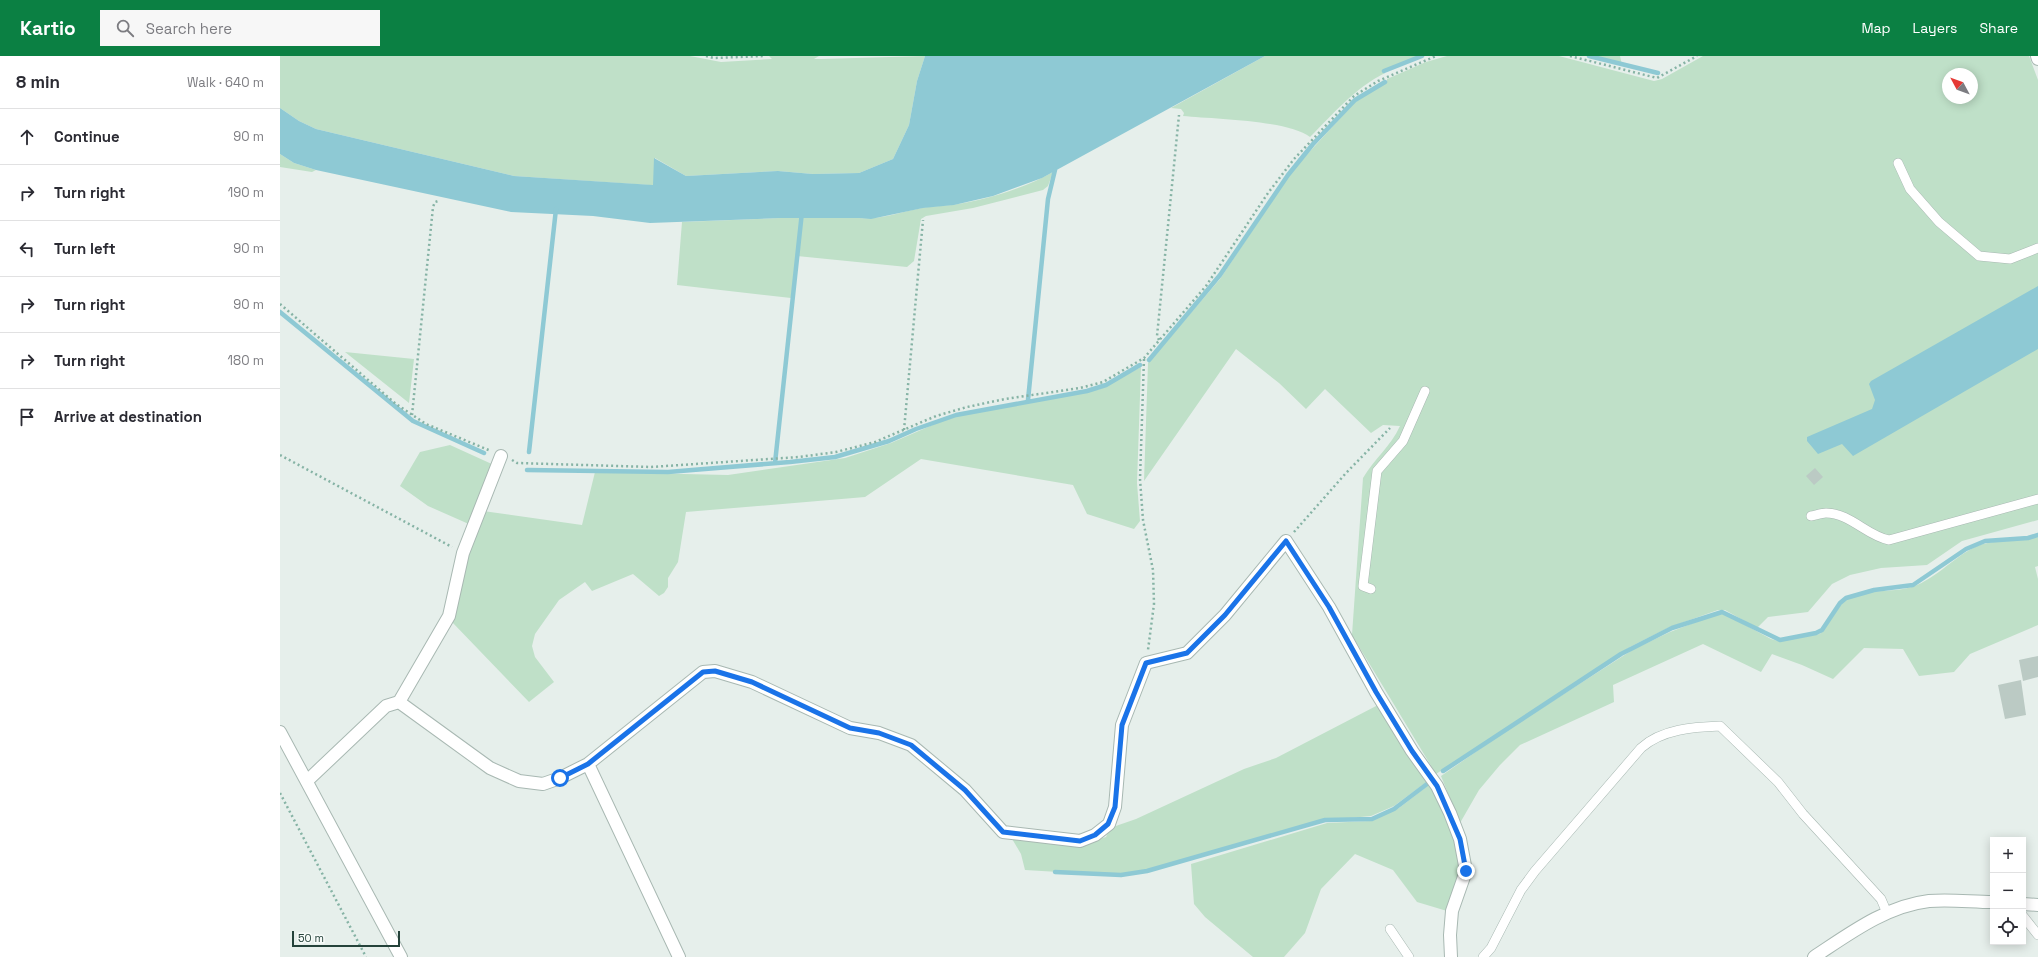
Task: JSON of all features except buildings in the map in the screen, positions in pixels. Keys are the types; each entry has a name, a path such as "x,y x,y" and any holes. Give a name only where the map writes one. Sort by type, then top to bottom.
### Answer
{"street":[{"path":"307,781 386,706 399,702 449,616 463,553 502,456"},
{"path":"399,702 490,768 519,781 543,784 560,778 588,764 703,672 715,671 752,682 850,728 879,733 911,745 965,790 1003,832 1080,841 1095,835 1108,824 1115,807 1122,725 1146,663 1187,653 1225,615 1286,541 1329,607 1376,692 1412,751 1437,786 1450,813 1460,839 1466,871 1452,911 1450,935 1451,957"},
{"path":"280,732 402,957"},
{"path":"588,764 679,957"},
{"path":"1814,957 1887,912 1904,906 1927,901 1990,902"},
{"path":"2026,904 2038,905"}],"lane":[{"path":"1898,163 1910,189 1939,222 1979,256 2010,259 2038,248"},
{"path":"1371,589 1363,586 1377,471 1403,441 1425,391"},
{"path":"1811,516 1826,513 1843,516 1880,538 1889,540 2038,499"},
{"path":"1484,957 1491,948 1526,884 1641,748 1648,742 1665,734 1694,727 1720,726 1778,782 1804,814 1881,899 1887,912"},
{"path":"2026,920 2038,935"},
{"path":"1390,929 1409,957"}],"path":[{"path":"706,56 714,58 765,56"},
{"path":"280,304 396,404 426,424 479,444 517,463 659,466 799,457 836,452 875,442 936,416 967,407 1005,399 1080,388 1103,382 1144,358 1206,286 1268,193 1294,159 1354,96 1378,81 1436,56"},
{"path":"1570,56 1657,78 1697,56"},
{"path":"1159,340 1157,336 1179,115"},
{"path":"412,414 433,207 434,202 438,201"},
{"path":"904,430 923,220"},
{"path":"1144,358 1140,480 1143,520 1153,570 1154,604 1146,663"},
{"path":"1286,541 1346,473 1390,428"},
{"path":"280,455 463,553"},
{"path":"280,793 366,957"}],"green space":[{"path":"280,56 690,56 721,62 772,59 769,56 819,56 814,59 821,59 925,56 917,81 909,125 893,159 859,173 813,174 778,171 686,176 655,158 654,185 649,185 514,176 316,129 299,121 280,108"},
{"path":"1265,56 1422,56 1385,71 1385,73 1364,86 1345,102 1310,137 1299,131 1285,127 1250,121 1183,116 1184,113 1181,109 1171,108"},
{"path":"1447,56 1559,56 1654,81 1662,79 1703,56 2029,56 2038,80 2038,520 1962,541 1927,565 1881,568 1850,575 1832,584 1808,612 1768,617 1757,628 1725,610 1718,610 1670,627 1630,647 1436,774 1352,635 1363,478 1392,440 1400,426 1383,425 1371,433 1325,389 1306,409 1279,383 1236,349 1144,481 1148,363 1220,279 1292,171 1355,102 1370,91 1387,82 1387,79 1426,62"},
{"path":"1589,56 1620,56 1622,65"},
{"path":"280,154 294,163 316,170 312,172 280,167"},
{"path":"1053,172 1048,186 1043,190 973,208 926,216 921,219 914,261 907,267 797,256 791,298 677,285 682,222 781,218 875,218 933,206 952,205 991,197 1030,183"},
{"path":"345,352 414,359 409,403"},
{"path":"1141,367 1137,483 1140,521 1134,529 1087,514 1073,485 921,459 865,497 686,512 678,562 668,578 668,587 664,593 659,596 633,574 592,591 585,582 559,600 535,634 532,646 535,657 554,682 529,702 452,622 469,548 483,511 582,525 595,472 728,475 845,458 891,443 951,417 1100,389"},
{"path":"450,445 494,465 471,525 428,506 400,486 420,452"},
{"path":"2038,537 2038,566 2035,567 2038,579 2038,625 1970,654 1954,672 1919,676 1903,649 1864,648 1833,679 1772,654 1761,672 1703,644 1613,685 1614,702 1520,745 1500,765 1479,790 1460,823 1441,776 1506,731 1634,649 1670,632 1717,614 1725,614 1771,639 1778,641 1820,634 1843,602 1850,598 1866,593 1908,588 1917,585 1926,581 1958,557 1983,544"},
{"path":"1378,705 1428,781 1394,806 1371,816 1318,821 1173,865 1121,875 1025,870 1021,854 1011,837 1096,840 1106,837 1110,828 1136,819 1244,769 1276,758"},
{"path":"1430,784 1453,834 1461,869 1447,911 1417,902 1393,870 1355,854 1321,889 1305,933 1284,957 1253,957 1205,917 1194,904 1191,864 1327,823 1370,821 1399,808"}],"water":[{"path":"925,56 1265,56 1042,178 993,196 954,205 923,208 871,219 781,218 650,223 593,216 511,212 316,170 294,163 280,154 280,108 299,121 316,129 514,176 653,185 654,158 686,176 778,171 813,174 859,173 893,159 909,125 917,81"},
{"path":"2038,286 2038,349 1853,456 1842,444 1818,454 1807,441 1807,437 1872,409 1875,400 1869,384 1871,381"}],"waterway":[{"path":"1384,71 1422,56"},
{"path":"1589,56 1658,73"},
{"path":"1149,360 1220,275 1288,175 1313,144 1355,100 1385,82"},
{"path":"1028,400 1048,199 1055,170"},
{"path":"529,452 556,209"},
{"path":"775,463 802,212"},
{"path":"280,312 413,421 484,453"},
{"path":"527,470 668,472 835,457 889,441 916,429 956,415 1087,391 1106,385 1140,365"},
{"path":"1443,771 1621,654 1672,628 1722,612 1780,640 1816,633 1822,630 1840,603 1846,598 1874,590 1913,585 1966,549 1985,541 2028,538 2038,535"},
{"path":"1055,872 1121,875 1147,871 1325,820 1372,819 1394,809 1427,784"}],"route":[{"path":"560,778 588,764 703,672 715,671 752,682 850,728 879,733 911,745 965,790 1003,832 1080,841 1095,835 1108,824 1115,807 1122,725 1146,663 1187,653 1225,615 1286,541 1329,607 1353,654 1412,751 1437,786 1460,839 1466,871"}]}
